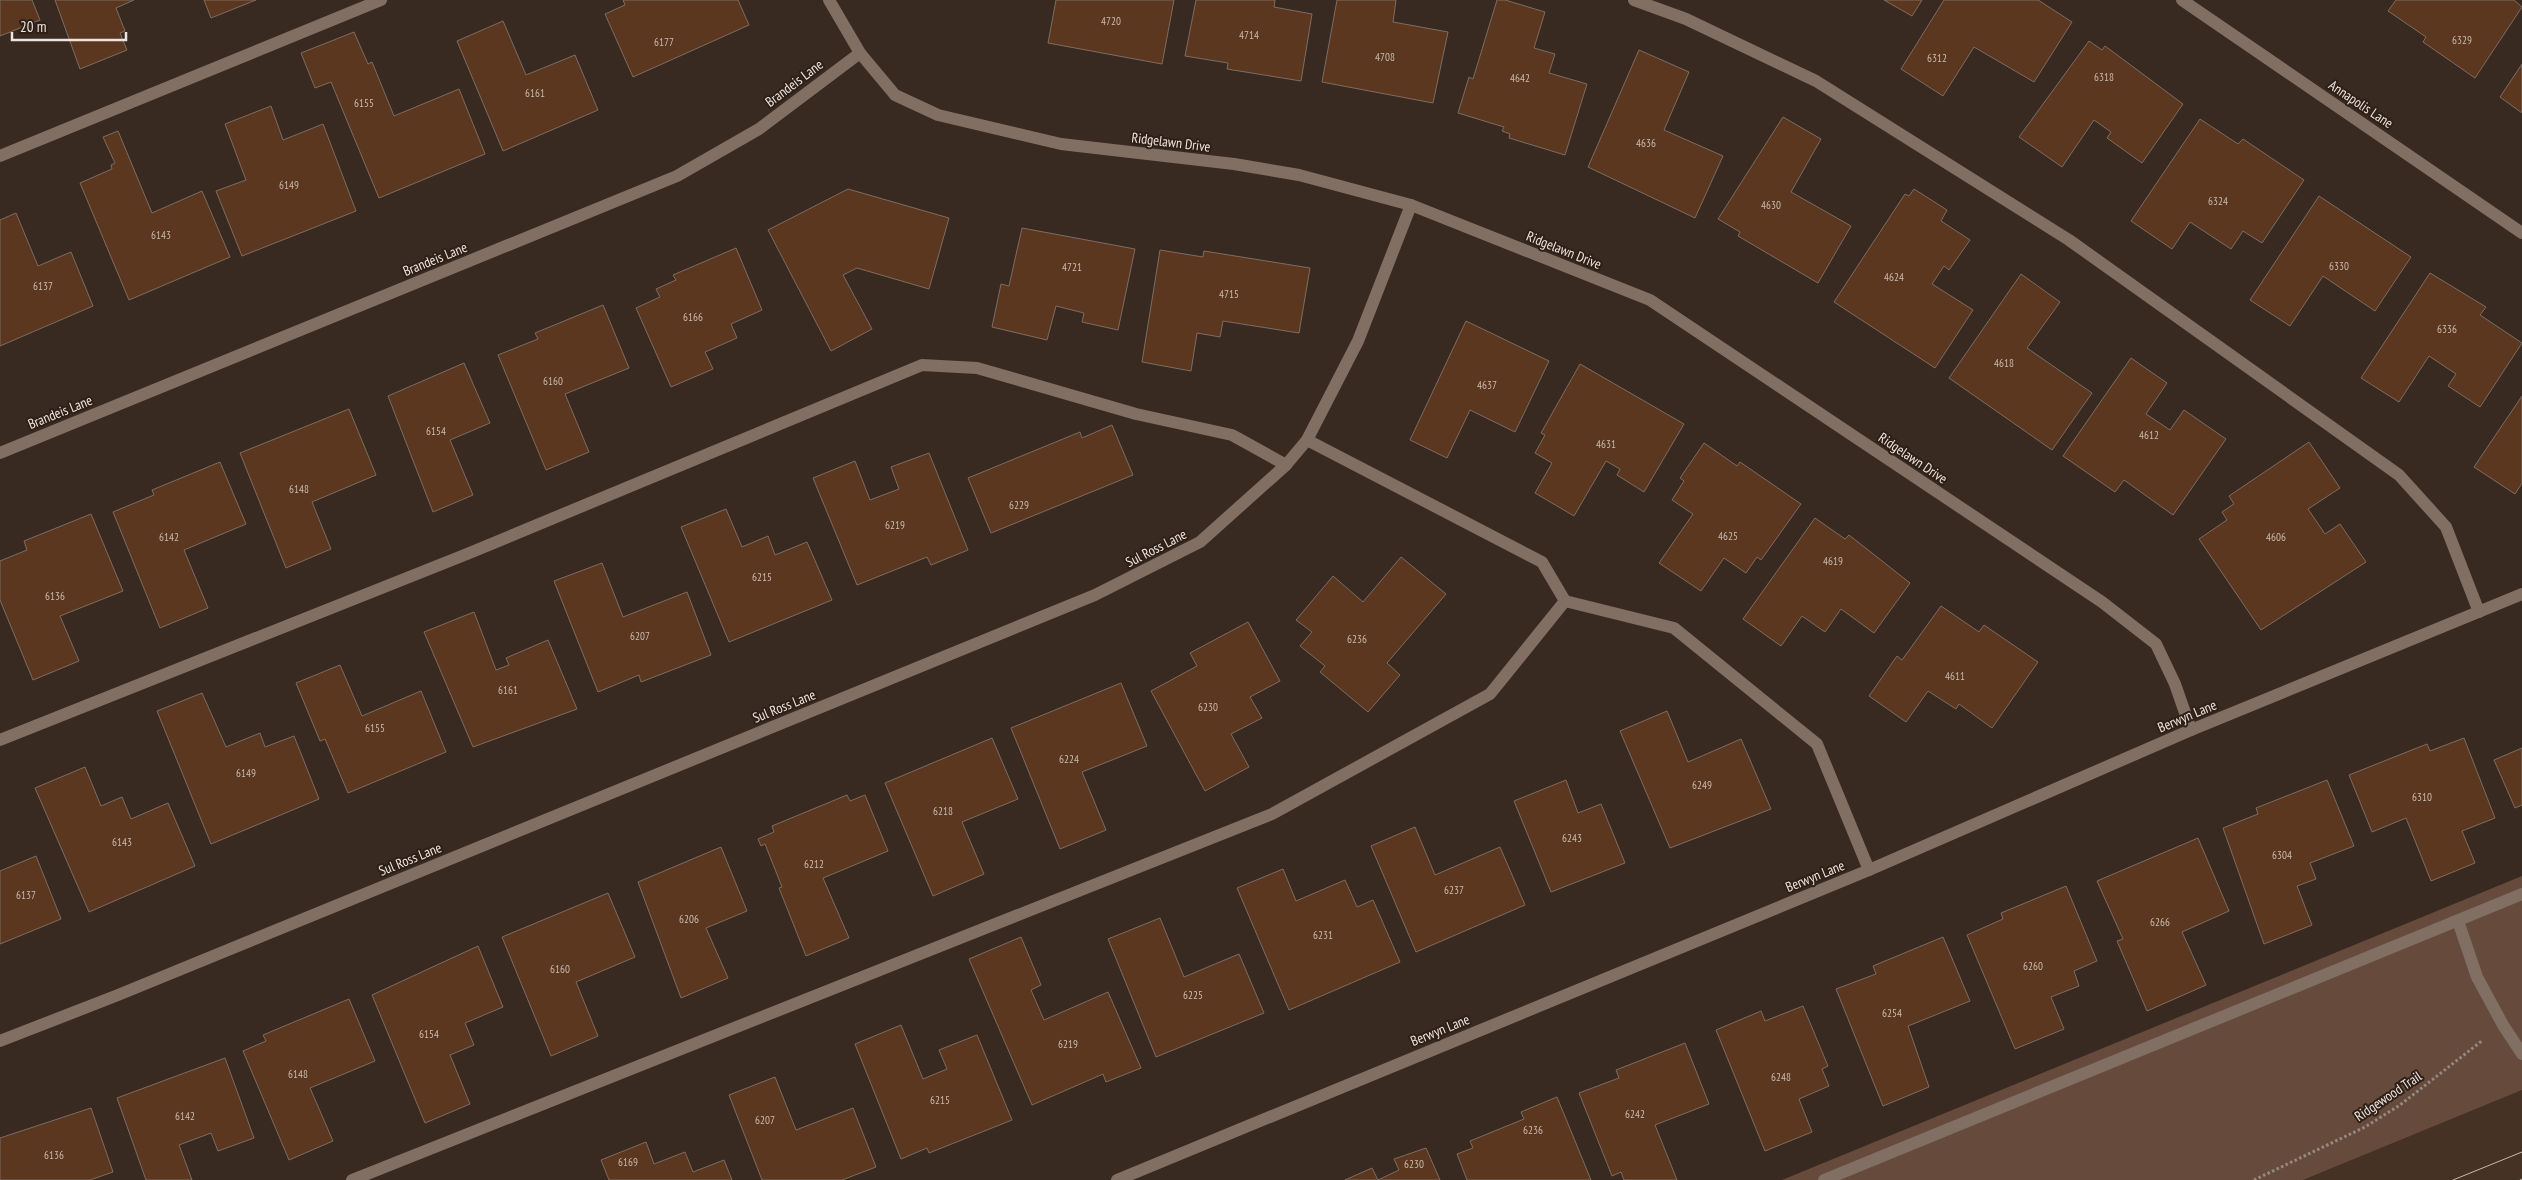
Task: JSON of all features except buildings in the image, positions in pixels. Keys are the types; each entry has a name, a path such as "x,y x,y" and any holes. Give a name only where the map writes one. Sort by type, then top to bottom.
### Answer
{"street":[{"path":"0,156 381,0"},
{"name":"Ridgelawn Drive","path":"829,0 860,53 895,95 938,115 1061,144 1234,164 1300,175 1411,205 1650,300 2102,602 2156,644 2175,684 2191,730"},
{"path":"1634,0 1686,19 1816,81 2068,240 2398,475 2446,527 2479,612"},
{"name":"Annapolis Lane","path":"2182,0 2522,233"},
{"name":"Brandeis Lane","path":"0,453 677,176 759,129 860,53"},
{"name":"Sul Ross Lane","path":"0,1041 1095,595 1200,542 1286,465 1307,440 1358,341 1411,205"},
{"path":"0,740 476,551 922,365 977,368 1136,414 1232,435 1286,465"},
{"path":"1307,440 1542,562 1565,600 1674,628 1817,744 1869,870"},
{"name":"Berwyn Lane","path":"1117,1180 1869,870 2191,730 2522,594"},
{"path":"352,1180 1272,814 1490,694 1565,600"},
{"path":"1824,1180 2522,894"},
{"path":"2458,921 2477,977 2502,1025 2522,1054"}],"path":[{"name":"Ridgewood Trail","path":"2254,1180 2372,1123 2400,1105 2502,1025"}],"shaded area":[{"path":"2522,876 2522,1090 2303,1180 1782,1180"},
{"path":"2522,1090 2522,1180 2303,1180"}],"tram line":[{"path":"2453,1180 2522,1152"}]}
